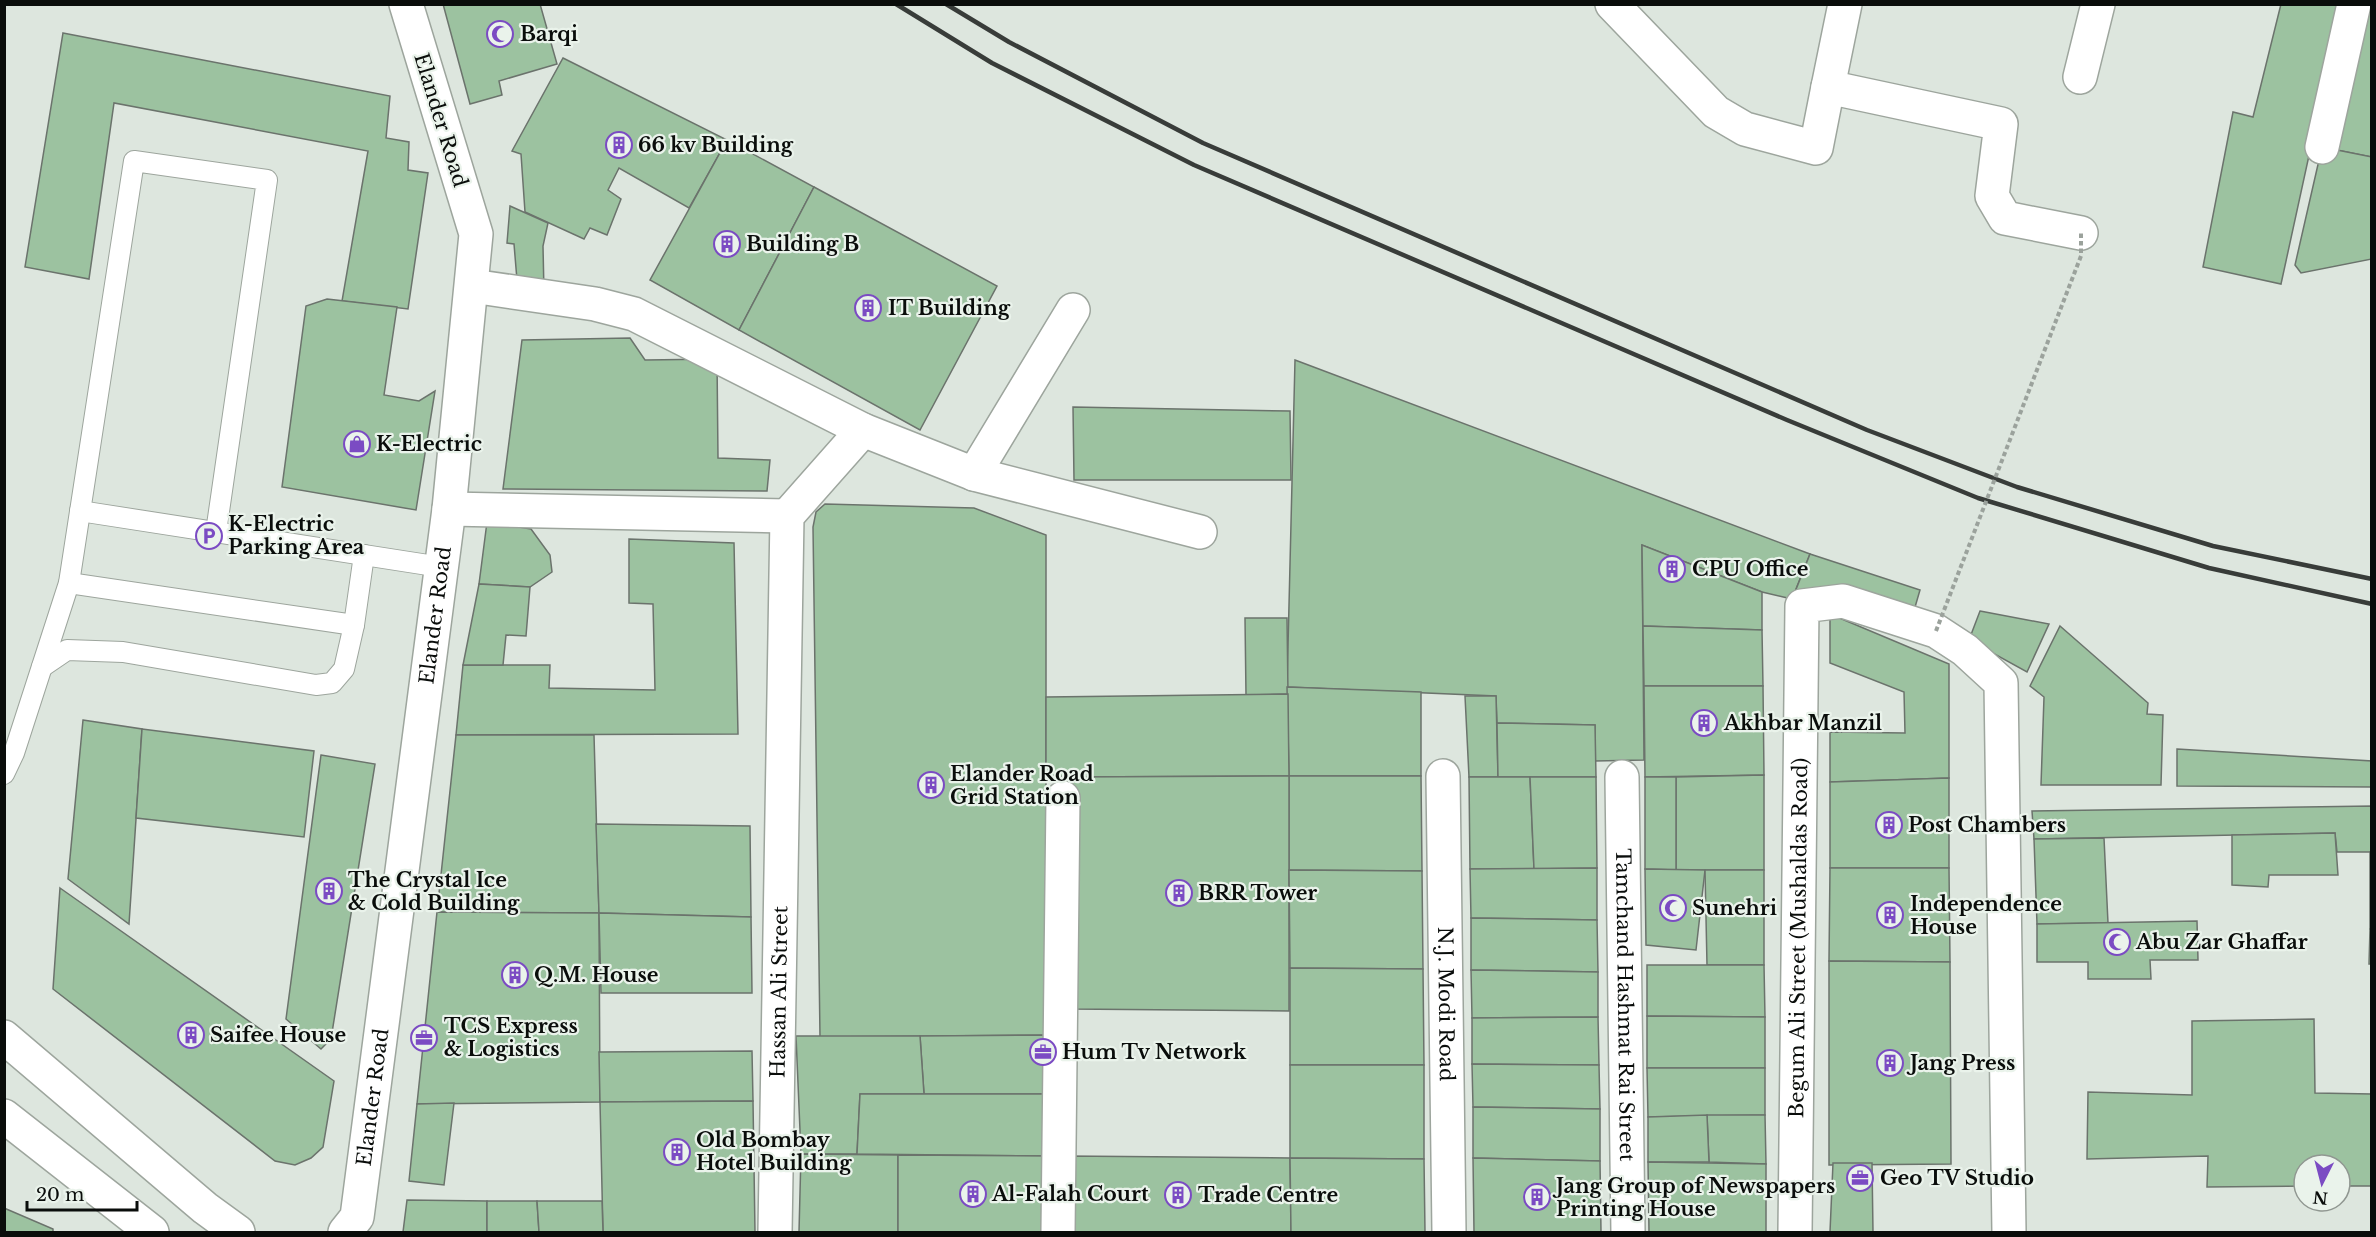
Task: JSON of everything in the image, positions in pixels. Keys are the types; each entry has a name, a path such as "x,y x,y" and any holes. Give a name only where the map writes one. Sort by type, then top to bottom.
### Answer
{"street":[{"name":"Elander Road","path":"345,1233 357,1217 449,509 476,234 406,4"},
{"path":"1612,4 1716,112 1745,129 1816,148 1845,4"},
{"path":"2080,77 2098,4"},
{"path":"2322,147 2354,4"},
{"path":"1828,87 2001,124 1992,196 2004,218 2081,233"},
{"path":"472,286 595,304 634,314 863,430 974,474 1200,532"},
{"path":"974,474 1073,310"},
{"path":"449,509 787,516 863,430"},
{"name":"Hassan Ali Street","path":"775,1233 787,516"},
{"name":"Begum Ali Street (Mushaldas Road)","path":"1795,1233 1802,606 1843,601 1936,631"},
{"path":"1936,631 1965,650 2001,683 2009,1233"},
{"name":"N.J. Modi Road","path":"1443,776 1449,1233"},
{"name":"Tamchand Hashmat Rai Street","path":"1622,777 1628,1233"},
{"path":"1058,1233 1063,798"},
{"path":"4,1037 205,1208 238,1233"},
{"path":"4,1116 152,1233"}],"lane":[{"path":"4,774 14,753 69,583 134,161 267,180 216,532"},
{"path":"80,511 441,567"},
{"path":"42,667 67,650 123,652 316,685 332,683 344,669 354,625 364,555"},
{"path":"69,583 354,625"}],"path":[{"path":"1936,631 2081,256 2081,233"}],"building":[{"name":"Barqi","path":"443,4 540,4 557,64 499,81 502,95 470,104"},
{"path":"2281,4 2342,4 2281,284 2203,267 2233,112 2253,117"},
{"path":"2366,4 2372,4 2372,157 2332,149"},
{"path":"63,33 390,96 386,138 409,142 408,170 428,173 408,309 342,301 368,151 114,103 89,279 25,267"},
{"name":"66 kv Building","path":"563,58 727,140 689,208 619,168 608,190 621,199 607,235 590,228 584,239 525,212 521,154 512,151"},
{"name":"Building B","path":"727,140 814,187 739,330 650,280"},
{"path":"2322,147 2372,157 2372,259 2301,273 2295,265"},
{"name":"IT Building","path":"814,187 997,286 920,430 739,330"},
{"path":"510,206 548,223 543,246 544,293 518,292 514,244 507,243"},
{"name":"K-Electric","path":"327,299 397,307 384,395 419,401 435,391 416,510 282,487 306,306"},
{"path":"630,338 645,360 717,359 718,458 770,460 767,491 503,489 522,340"},
{"path":"1295,360 1810,554 1792,599 1762,592 1642,545 1644,760 1595,761 1595,725 1497,723 1496,696 1287,687"},
{"path":"1073,407 1290,411 1291,480 1074,480"},
{"name":"Elander Road Grid Station","path":"825,504 974,508 1046,535 1046,1035 820,1037 813,527 816,512"},
{"path":"487,522 531,529 550,555 552,572 530,587 479,584"},
{"path":"629,539 734,543 738,734 456,735 463,665 550,665 549,688 655,690 653,604 629,603"},
{"name":"CPU Office","path":"1642,545 1762,592 1762,630 1643,626"},
{"path":"1810,554 1920,590 1913,614 1841,590 1795,592"},
{"path":"479,584 530,587 526,636 506,635 503,665 463,665"},
{"path":"1980,611 2049,624 2027,672 1969,640"},
{"path":"1830,614 1949,664 1949,778 1830,782 1830,732 1905,733 1904,692 1830,663"},
{"path":"1245,618 1287,618 1288,694 1246,695"},
{"path":"1643,626 1762,630 1763,686 1644,686"},
{"path":"2060,626 2148,703 2147,714 2163,715 2161,785 2041,785 2044,697 2030,686"},
{"name":"Akhbar Manzil","path":"1644,686 1763,686 1764,775 1645,777"},
{"path":"1287,687 1421,692 1421,776 1289,776"},
{"path":"1288,694 1289,776 1069,777 1046,775 1046,697"},
{"path":"1465,696 1496,696 1498,777 1469,777"},
{"path":"83,720 142,729 129,924 68,879"},
{"path":"1497,723 1595,725 1596,777 1498,777"},
{"path":"142,729 314,751 304,837 136,818"},
{"path":"456,735 594,735 599,913 437,912"},
{"path":"2177,749 2372,761 2372,787 2177,786"},
{"name":"The Crystal Ice & Cold Building","path":"321,755 375,764 331,1039 321,1049 286,1019"},
{"path":"1764,775 1764,870 1676,870 1676,777"},
{"path":"1289,776 1421,776 1422,871 1289,870"},
{"name":"BRR Tower","path":"1289,776 1289,1011 1070,1009 1069,777"},
{"path":"1469,777 1530,777 1534,869 1470,869"},
{"path":"1530,777 1596,777 1597,868 1534,869"},
{"path":"1645,777 1676,777 1676,870 1645,869"},
{"name":"Post Chambers","path":"1949,778 1949,868 1830,868 1830,782"},
{"path":"2372,806 2372,852 2337,852 2335,833 2034,839 2032,811"},
{"path":"596,824 750,826 751,917 599,913"},
{"path":"2335,833 2338,875 2269,875 2268,887 2232,885 2232,835"},
{"path":"2104,838 2108,923 2037,924 2034,839"},
{"path":"2370,852 2372,852 2372,929 2370,929"},
{"path":"1597,868 1597,920 1471,918 1470,869"},
{"name":"Independence House","path":"1830,868 1949,868 1950,962 1829,961"},
{"name":"Sunehri","path":"1645,869 1705,870 1696,950 1646,945"},
{"path":"1289,870 1422,871 1423,969 1290,968"},
{"path":"1705,870 1764,870 1764,965 1707,965"},
{"name":"Saifee House","path":"60,888 334,1081 323,1147 311,1158 295,1165 275,1161 53,989"},
{"name":"Q.M. House","path":"437,912 599,913 600,1102 417,1104"},
{"path":"599,913 751,917 752,993 601,993"},
{"path":"1471,918 1597,920 1598,972 1471,970"},
{"name":"Abu Zar Ghaffar","path":"2197,921 2198,960 2150,960 2151,979 2088,979 2088,962 2037,962 2037,924"},
{"path":"2370,929 2372,929 2372,964 2369,964"},
{"name":"Jang Press","path":"1829,961 1950,962 1951,1164 1829,1165"},
{"path":"1647,965 1764,965 1765,1017 1647,1016"},
{"path":"1290,968 1423,969 1424,1065 1290,1065"},
{"path":"1471,970 1598,972 1598,1017 1472,1018"},
{"path":"1647,1016 1765,1017 1765,1068 1647,1068"},
{"path":"1598,1017 1599,1065 1472,1064 1472,1018"},
{"path":"2314,1019 2315,1093 2372,1094 2372,1186 2352,1186 2352,1153 2292,1153 2292,1186 2207,1187 2208,1156 2087,1159 2088,1092 2192,1095 2192,1021"},
{"path":"1046,1035 1047,1094 924,1094 920,1036"},
{"path":"796,1036 920,1036 924,1094 860,1094 857,1154 801,1154"},
{"path":"752,1051 753,1101 600,1102 599,1052"},
{"path":"1472,1064 1599,1065 1600,1109 1473,1107"},
{"path":"1290,1065 1424,1065 1424,1159 1290,1158"},
{"path":"1647,1068 1765,1068 1765,1115 1648,1117"},
{"path":"860,1094 1047,1094 1047,1156 857,1154"},
{"name":"Old Bombay Hotel Building","path":"753,1101 755,1232 603,1232 600,1102"},
{"path":"454,1103 444,1185 409,1181 417,1104"},
{"path":"1473,1107 1600,1109 1600,1161 1473,1158"},
{"path":"1707,1115 1765,1115 1766,1164 1709,1162"},
{"path":"1707,1115 1709,1162 1648,1162 1648,1117"},
{"path":"801,1154 898,1155 898,1232 799,1232"},
{"name":"Al-Falah Court","path":"898,1155 1047,1156 1047,1232 898,1232"},
{"name":"Trade Centre","path":"1065,1156 1290,1158 1291,1232 1065,1232"},
{"path":"1290,1158 1424,1159 1425,1232 1291,1232"},
{"name":"Jang Group of Newspapers Printing House","path":"1473,1158 1600,1161 1601,1232 1474,1232"},
{"path":"1648,1162 1766,1164 1766,1232 1649,1232"},
{"path":"1833,1163 1872,1163 1873,1232 1830,1232"},
{"path":"407,1200 487,1201 487,1232 403,1232"},
{"path":"487,1201 537,1201 539,1232 487,1232"},
{"path":"537,1201 602,1201 603,1232 539,1232"},
{"path":"4,1208 53,1229 53,1232 4,1232"}],"railway":[{"path":"896,4 992,63 1194,165 1787,420 1978,498 2209,568 2372,604"},
{"path":"946,4 1009,42 1203,143 1867,430 2017,487 2213,546 2372,579"}],"place":[{"name":"Barqi","path":"500,34"},
{"name":"66 kv Building","path":"619,145"},
{"name":"Building B","path":"727,244"},
{"name":"IT Building","path":"868,308"},
{"name":"K-Electric","path":"357,444"},
{"name":"K-Electric Parking Area","path":"209,536"},
{"name":"CPU Office","path":"1672,569"},
{"name":"Akhbar Manzil","path":"1704,723"},
{"name":"Elander Road Grid Station","path":"931,785"},
{"name":"Post Chambers","path":"1889,825"},
{"name":"The Crystal Ice & Cold Building","path":"329,891"},
{"name":"BRR Tower","path":"1179,893"},
{"name":"Sunehri","path":"1673,908"},
{"name":"Independence House","path":"1890,915"},
{"name":"Abu Zar Ghaffar","path":"2117,942"},
{"name":"Q.M. House","path":"515,975"},
{"name":"Saifee House","path":"191,1035"},
{"name":"TCS Express & Logistics","path":"424,1038"},
{"name":"Hum Tv Network","path":"1043,1052"},
{"name":"Jang Press","path":"1890,1063"},
{"name":"Old Bombay Hotel Building","path":"677,1152"},
{"name":"Geo TV Studio","path":"1860,1178"},
{"name":"Al-Falah Court","path":"973,1194"},
{"name":"Trade Centre","path":"1178,1195"},
{"name":"Jang Group of Newspapers Printing House","path":"1537,1197"}]}
